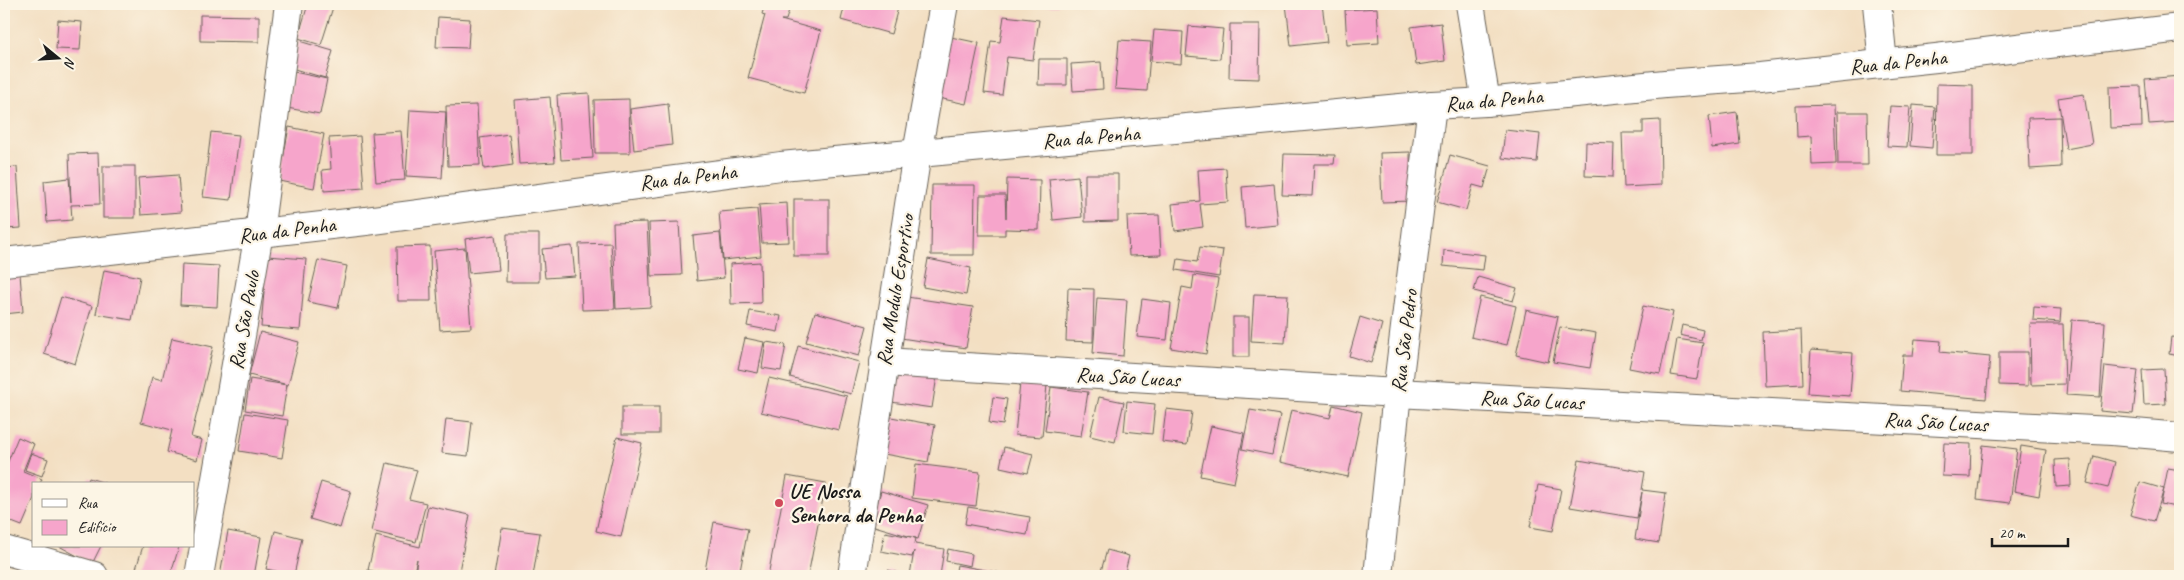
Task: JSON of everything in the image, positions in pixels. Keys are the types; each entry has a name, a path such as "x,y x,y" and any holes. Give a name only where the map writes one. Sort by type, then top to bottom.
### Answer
{"street":[{"name":"Rua São Paulo","path":"199,576 259,233 290,4"},
{"name":"Rua Modulo Esportivo","path":"852,576 917,153 944,4"},
{"path":"1470,4 1486,102"},
{"path":"1877,4 1883,63"},
{"name":"Rua da Penha","path":"4,262 366,221 678,178 781,166 1432,105 1486,102 1665,84 1760,77 2180,28"},
{"name":"Rua São Pedro","path":"1378,576 1397,393 1432,105"},
{"name":"Rua São Lucas","path":"884,362 2180,437"},
{"path":"4,550 94,576"}],"building":[{"path":"308,4 334,4 321,45 298,38"},
{"path":"765,4 789,10 786,20 781,20 821,31 804,93 748,78 765,15 762,14"},
{"path":"845,4 899,4 891,34 841,20"},
{"path":"1035,4 1058,4 1058,6 1035,6"},
{"path":"1286,4 1322,4 1327,42 1291,46"},
{"path":"1377,8 1379,43 1347,45 1345,10"},
{"path":"200,15 259,16 259,42 200,41"},
{"path":"1004,16 1039,20 1033,60 1007,57 1002,95 984,93 991,41 1000,42"},
{"path":"438,17 470,19 468,48 436,47"},
{"path":"58,20 82,22 80,50 56,49"},
{"path":"1441,23 1445,61 1416,65 1411,27"},
{"path":"1230,24 1260,24 1259,79 1229,78"},
{"path":"1189,26 1223,29 1220,59 1186,56"},
{"path":"1154,30 1183,32 1181,64 1151,61"},
{"path":"946,36 979,43 966,104 934,97"},
{"path":"1119,40 1151,42 1147,91 1115,89"},
{"path":"299,41 333,51 325,78 291,68"},
{"path":"1039,59 1067,59 1067,85 1038,85"},
{"path":"1101,62 1103,89 1073,91 1071,64"},
{"path":"294,72 327,79 320,114 287,108"},
{"path":"2180,76 2180,122 2149,124 2145,79"},
{"path":"1937,84 1973,85 1973,155 1936,155"},
{"path":"2141,86 2142,127 2110,128 2109,87"},
{"path":"589,93 593,158 561,160 557,95"},
{"path":"2084,94 2092,144 2066,149 2058,98"},
{"path":"550,97 555,162 519,164 515,100"},
{"path":"629,99 630,153 595,153 594,100"},
{"path":"668,104 672,145 634,150 630,109"},
{"path":"477,105 480,165 448,166 446,106"},
{"path":"1834,105 1836,164 1812,165 1811,136 1797,137 1796,106"},
{"path":"1913,105 1935,107 1932,148 1910,146"},
{"path":"1890,106 1910,107 1907,147 1887,146"},
{"path":"410,110 446,112 442,178 406,176"},
{"path":"1737,112 1740,144 1712,148 1709,116"},
{"path":"1837,112 1867,112 1868,165 1838,165"},
{"path":"2060,117 2061,167 2030,169 2028,118"},
{"path":"1660,120 1661,185 1624,187 1622,133 1643,133 1643,121"},
{"path":"289,127 324,134 314,188 279,181"},
{"path":"1505,130 1540,134 1537,162 1502,158"},
{"path":"401,131 405,180 376,182 372,133"},
{"path":"211,132 239,135 231,200 203,197"},
{"path":"509,134 513,165 484,169 480,138"},
{"path":"360,136 364,188 324,191 322,170 331,169 329,138"},
{"path":"1586,142 1614,143 1613,177 1585,176"},
{"path":"1410,152 1411,201 1382,202 1380,153"},
{"path":"98,153 100,204 71,205 72,220 47,222 44,181 69,178 71,202 69,154"},
{"path":"1284,154 1335,155 1334,164 1314,164 1312,196 1282,195"},
{"path":"1450,155 1490,166 1484,188 1473,185 1466,210 1437,202"},
{"path":"103,166 135,166 135,218 103,218"},
{"path":"17,167 21,228 4,229 4,168"},
{"path":"1226,168 1228,202 1200,204 1203,227 1175,231 1172,204 1200,201 1198,170"},
{"path":"1085,174 1118,174 1118,221 1085,222"},
{"path":"178,175 181,212 141,215 138,178"},
{"path":"1078,176 1082,217 1053,220 1049,179"},
{"path":"1007,179 1040,180 1039,230 1005,229 1005,235 979,235 980,195 1005,195 1006,218"},
{"path":"1274,184 1278,225 1245,228 1242,187"},
{"path":"932,185 975,185 974,255 931,255"},
{"path":"794,199 829,199 829,256 794,256"},
{"path":"787,203 789,242 762,243 759,205"},
{"path":"757,209 761,256 723,260 719,212"},
{"path":"1159,215 1161,255 1129,256 1127,216"},
{"path":"647,222 651,307 616,309 613,223"},
{"path":"679,222 682,275 651,276 649,223"},
{"path":"720,233 724,278 697,281 693,236"},
{"path":"507,234 539,234 539,282 506,282"},
{"path":"495,235 499,270 469,273 465,239"},
{"path":"611,243 615,309 582,310 579,244"},
{"path":"430,246 431,301 398,301 397,247"},
{"path":"572,246 575,276 545,278 542,249"},
{"path":"1200,247 1223,250 1219,277 1176,270 1178,259 1197,262"},
{"path":"465,248 471,328 440,330 434,251"},
{"path":"1444,250 1485,255 1483,270 1443,266"},
{"path":"267,256 306,259 300,330 261,327"},
{"path":"928,259 971,268 966,295 923,287"},
{"path":"318,260 347,266 338,308 308,302"},
{"path":"760,262 761,303 731,304 730,264"},
{"path":"182,264 219,266 217,307 180,305"},
{"path":"104,270 140,277 132,320 96,314"},
{"path":"20,274 23,312 4,314 4,275"},
{"path":"1194,275 1218,279 1206,354 1171,348 1182,287 1192,289"},
{"path":"1478,277 1517,288 1513,301 1474,291"},
{"path":"1068,288 1094,289 1093,342 1066,341"},
{"path":"1254,294 1288,295 1285,343 1251,341"},
{"path":"61,297 92,306 75,364 44,354"},
{"path":"907,297 973,307 966,348 901,338"},
{"path":"1480,297 1516,306 1507,345 1471,337"},
{"path":"1097,298 1127,300 1123,356 1093,353"},
{"path":"1142,299 1171,303 1167,340 1137,337"},
{"path":"1643,306 1673,312 1660,374 1629,368"},
{"path":"2034,307 2061,309 2060,322 2033,320"},
{"path":"1526,310 1558,317 1548,362 1516,355"},
{"path":"750,311 781,316 778,332 747,326"},
{"path":"815,312 867,326 859,356 806,342"},
{"path":"1233,317 1249,317 1249,357 1233,357"},
{"path":"1360,317 1382,324 1371,363 1349,356"},
{"path":"2072,320 2105,322 2100,397 2066,395"},
{"path":"2030,324 2063,324 2065,384 2031,385"},
{"path":"1682,325 1703,330 1701,340 1680,335"},
{"path":"1560,327 1596,333 1590,368 1553,362"},
{"path":"1801,330 1803,384 1765,386 1763,332"},
{"path":"260,332 299,342 288,385 249,375"},
{"path":"2171,337 2180,338 2180,356 2169,354"},
{"path":"172,338 213,347 191,437 202,440 197,460 167,452 172,430 141,422 152,377 162,380"},
{"path":"745,338 764,342 758,373 738,369"},
{"path":"1677,339 1703,343 1697,379 1671,375"},
{"path":"1915,339 1941,341 1940,352 1990,357 1986,399 1900,391 1903,355 1913,355"},
{"path":"766,342 786,345 781,371 762,368"},
{"path":"798,346 859,362 851,394 790,377"},
{"path":"1811,350 1853,353 1850,396 1808,393"},
{"path":"1999,352 2028,352 2028,386 1999,385"},
{"path":"2105,366 2138,370 2133,414 2100,411"},
{"path":"2164,369 2166,404 2144,405 2142,370"},
{"path":"896,370 937,376 932,408 891,402"},
{"path":"769,378 847,396 839,430 761,412"},
{"path":"250,379 287,385 282,416 245,410"},
{"path":"1020,383 1047,385 1042,437 1015,435"},
{"path":"1051,387 1088,392 1081,436 1045,431"},
{"path":"993,397 1007,399 1003,425 989,423"},
{"path":"1099,397 1124,402 1115,442 1090,436"},
{"path":"1127,401 1155,404 1152,434 1124,431"},
{"path":"1333,405 1362,412 1348,477 1280,462 1291,410 1330,418"},
{"path":"622,407 659,407 659,434 622,434"},
{"path":"1166,409 1192,412 1187,445 1162,442"},
{"path":"1250,410 1280,415 1272,455 1242,449"},
{"path":"245,413 288,420 282,458 239,451"},
{"path":"891,417 935,425 928,462 884,454"},
{"path":"446,419 472,422 468,456 442,453"},
{"path":"1211,426 1244,433 1234,483 1200,476"},
{"path":"18,437 34,444 23,471 42,479 41,482 32,482 32,503 22,526 4,519 4,471"},
{"path":"617,437 642,443 621,537 596,531"},
{"path":"1944,443 1971,444 1970,477 1942,476"},
{"path":"1983,445 2017,449 2010,503 1977,499"},
{"path":"2021,446 2046,450 2039,496 2014,491"},
{"path":"1004,447 1033,454 1028,473 1000,467"},
{"path":"31,453 48,459 42,476 25,470"},
{"path":"2094,456 2115,462 2108,488 2087,483"},
{"path":"2070,459 2071,486 2056,487 2055,460"},
{"path":"1579,460 1645,472 1642,490 1666,493 1659,543 1635,539 1642,492 1637,518 1570,507"},
{"path":"387,463 417,470 409,499 426,503 416,542 371,531"},
{"path":"916,464 980,472 976,506 912,498"},
{"path":"2168,468 2180,470 2180,508 2161,504"},
{"path":"787,476 826,483 808,576 768,576"},
{"path":"89,478 102,482 88,482"},
{"path":"321,482 351,491 340,528 310,519"},
{"path":"2140,482 2164,489 2154,521 2130,515"},
{"path":"1538,485 1561,489 1553,531 1530,527"},
{"path":"881,491 928,505 918,539 871,525"},
{"path":"428,506 470,515 458,576 415,575 417,559 413,576 395,576 368,570 376,536 420,547"},
{"path":"968,507 1030,517 1027,535 965,524"},
{"path":"714,522 748,529 740,571 766,576 704,576"},
{"path":"502,528 540,533 533,576 494,576"},
{"path":"228,531 261,537 254,576 220,576"},
{"path":"275,531 302,538 294,575 266,569"},
{"path":"885,532 916,538 915,544 944,549 940,576 910,575 914,551 912,557 881,551"},
{"path":"63,548 100,548 92,564"},
{"path":"142,548 179,548 170,576 134,575"},
{"path":"948,549 972,554 970,566 946,561"},
{"path":"1107,550 1129,556 1124,576 1101,571"},
{"path":"957,565 1013,575 1013,576 955,576"},
{"path":"888,570 910,576 886,576"}],"place":[{"name":"UE Nossa Senhora da Penha","path":"779,503"}]}
